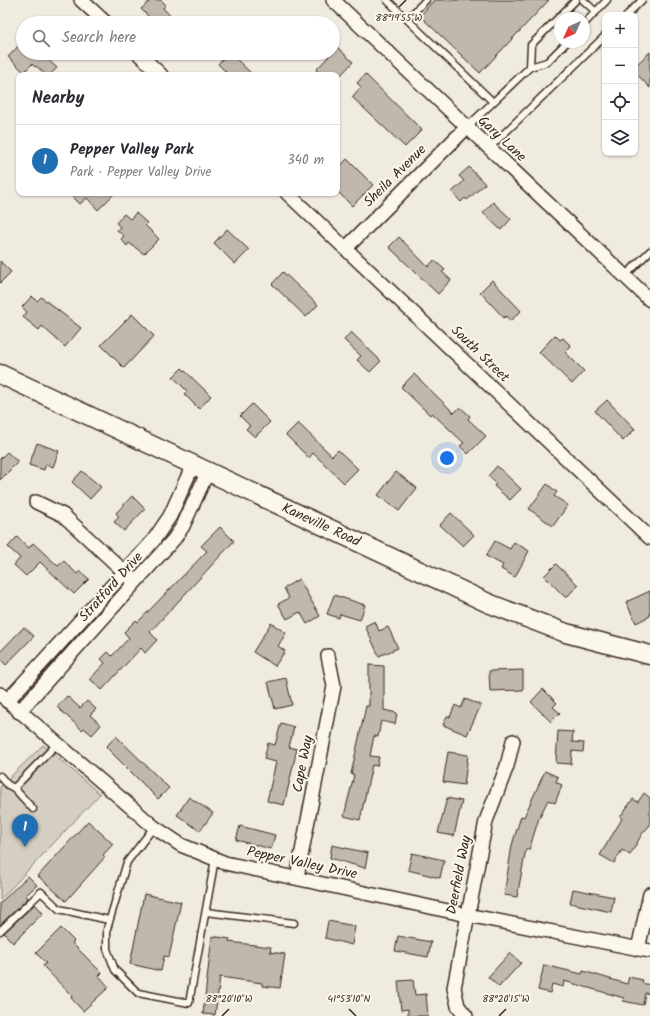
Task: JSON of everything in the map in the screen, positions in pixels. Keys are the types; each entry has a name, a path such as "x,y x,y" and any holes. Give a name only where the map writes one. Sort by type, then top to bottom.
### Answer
{"main road":[{"name":"Kaneville Road","path":"0,374 488,603 566,633 650,655"}],"street":[{"path":"81,0 98,16"},
{"name":"Gary Lane","path":"333,0 650,300"},
{"path":"145,60 158,72"},
{"name":"Sheila Avenue","path":"346,248 467,127"},
{"name":"South Street","path":"290,196 650,538"},
{"name":"Stratford Drive","path":"4,698 154,542 201,468"},
{"name":"Stratford Drive","path":"19,712 137,583 174,539 183,526 201,468"},
{"path":"36,502 63,515 137,583"},
{"name":"Cape Way","path":"297,877 334,686 328,656"},
{"name":"Pepper Valley Drive","path":"4,698 154,828 181,845 225,863 297,877 468,915 644,950"},
{"name":"Deerfield Way","path":"466,1016 458,1006 454,988 486,821 507,766 513,740"},
{"path":"644,950 650,894"}],"lane":[{"path":"387,0 493,102"},
{"path":"407,19 426,0"},
{"path":"530,67 531,45 576,0"},
{"path":"583,0 596,12"},
{"path":"590,18 607,0"},
{"path":"630,12 642,0"},
{"path":"489,148 602,39"},
{"path":"467,127 530,67 548,62 561,48"},
{"path":"625,276 650,251"},
{"path":"14,788 57,744"},
{"path":"0,776 8,785 14,788 33,809"},
{"path":"154,828 127,862 107,929 107,949 115,970 138,993 189,1003 215,859"},
{"path":"0,931 41,892 59,909 109,920"},
{"path":"206,912 294,923"}],"shaded area":[{"path":"43,745 100,794 0,900 0,787"}],"building":[{"path":"151,0 161,0 166,5 163,8 170,16 148,16 141,9"},
{"path":"434,0 549,0 480,73 420,16"},
{"path":"16,48 16,60 48,60 57,68 53,72 43,72 32,64 24,72 8,57"},
{"path":"340,50 353,62 340,76 340,72 318,72 316,70 325,60 340,60"},
{"path":"650,52 650,88 638,75 638,63"},
{"path":"222,60 237,60 250,72 226,72 218,64"},
{"path":"365,74 422,130 405,147 352,97 361,87 357,83"},
{"path":"347,159 373,185 352,206 340,194 340,167"},
{"path":"469,167 485,184 467,200 465,198 461,202 452,192 464,181 459,176"},
{"path":"72,196 112,196 98,210 87,198 80,204"},
{"path":"493,202 511,219 501,230 483,213"},
{"path":"136,213 147,223 145,225 159,239 144,254 129,243 127,246 121,239 124,236 117,230 120,227 116,223 124,214 130,219"},
{"path":"227,229 249,250 235,264 214,243"},
{"path":"399,237 428,267 434,260 445,270 442,272 451,280 438,294 389,247"},
{"path":"0,261 11,272 0,283"},
{"path":"283,272 318,305 306,317 272,284"},
{"path":"492,280 521,311 510,321 506,316 504,318 480,292"},
{"path":"32,296 37,301 41,297 81,328 65,347 42,326 39,330 23,317 27,312 22,307"},
{"path":"132,314 154,336 124,368 101,345"},
{"path":"351,332 381,361 370,372 357,360 361,356 344,340"},
{"path":"555,335 560,340 563,338 571,346 565,352 584,371 572,384 539,352"},
{"path":"182,368 211,396 199,409 184,394 187,391 173,377"},
{"path":"414,374 454,413 460,407 470,416 468,419 486,436 468,454 460,446 464,443 432,413 430,415 401,387"},
{"path":"607,400 635,429 623,441 595,411"},
{"path":"252,404 270,422 255,437 246,429 250,426 240,416"},
{"path":"298,423 332,456 338,450 358,469 344,483 313,453 309,458 286,435"},
{"path":"37,443 59,451 53,467 46,464 44,470 29,465"},
{"path":"7,452 18,462 0,480 0,459"},
{"path":"497,466 521,489 510,500 494,486 496,483 488,476"},
{"path":"82,471 101,487 90,499 72,482"},
{"path":"396,472 417,488 399,511 378,495"},
{"path":"547,484 557,492 554,496 568,505 553,526 529,509"},
{"path":"132,496 145,509 124,531 114,522 119,517 116,513"},
{"path":"451,513 474,535 463,546 440,525"},
{"path":"220,527 234,541 150,632 157,640 145,653 141,648 102,690 90,679 105,663 101,659 108,652 112,656 129,638 124,632 136,620 138,622 207,551 201,546"},
{"path":"17,537 29,548 33,543 58,566 64,561 77,574 80,571 89,579 74,594 40,562 26,576 14,565 20,558 8,547"},
{"path":"495,541 510,549 514,542 529,551 515,577 501,569 503,565 486,556"},
{"path":"556,564 578,585 566,598 544,576"},
{"path":"299,579 320,616 307,624 300,612 287,619 278,604 289,598 284,588"},
{"path":"650,591 650,616 636,623 626,602"},
{"path":"334,595 365,605 360,620 340,614 339,618 327,614"},
{"path":"375,621 379,631 388,627 398,648 379,656 365,626"},
{"path":"271,623 286,633 278,646 285,651 275,666 253,652"},
{"path":"24,627 34,636 6,665 0,659 0,652"},
{"path":"369,665 384,666 384,710 397,713 395,724 381,721 378,737 374,736 370,756 379,757 377,766 372,765 360,820 344,816 354,775 351,774 366,706 369,706"},
{"path":"523,670 523,690 490,691 489,671"},
{"path":"286,678 292,705 275,709 268,682"},
{"path":"543,689 557,703 553,707 560,713 551,722 531,702"},
{"path":"67,696 80,708 87,701 96,709 90,715 101,725 92,735 84,728 82,730 57,707"},
{"path":"465,699 481,705 467,735 443,725 447,716 450,717 455,705 461,708"},
{"path":"281,723 294,727 289,747 297,749 284,805 267,801 276,762 264,759 268,743 275,745"},
{"path":"558,731 573,732 572,742 584,743 583,752 572,751 571,764 556,763"},
{"path":"116,736 169,788 158,799 106,747"},
{"path":"448,752 468,755 464,785 443,782"},
{"path":"545,771 558,777 556,782 562,785 555,803 548,800 539,818 529,850 526,849 517,897 504,895 512,845 521,816 524,817"},
{"path":"644,793 650,798 650,825 642,834 630,855 622,850 614,863 600,855 622,819 620,817 633,799 638,802"},
{"path":"189,797 213,813 200,831 177,815"},
{"path":"447,798 462,801 454,836 438,833"},
{"path":"88,821 113,844 103,855 105,857 66,901 38,876"},
{"path":"240,826 275,835 271,849 236,840"},
{"path":"332,845 368,853 365,868 330,858"},
{"path":"412,853 444,860 440,878 408,870"},
{"path":"28,876 37,885 26,895 28,898 0,925 0,903"},
{"path":"573,889 614,897 611,912 570,903"},
{"path":"144,894 181,902 169,957 164,956 161,971 130,964"},
{"path":"35,904 43,913 13,943 4,933"},
{"path":"328,921 355,926 352,945 325,938"},
{"path":"61,928 74,941 72,943 102,973 99,976 109,987 83,1011 71,998 72,996 43,966 46,963 36,953"},
{"path":"212,936 230,939 229,942 271,947 270,952 285,954 280,988 262,986 262,983 220,977 215,1015 203,1014"},
{"path":"398,936 431,942 428,957 395,951"},
{"path":"510,953 521,963 499,987 488,977"},
{"path":"544,965 582,974 583,971 627,984 629,977 643,980 642,983 650,985 650,994 645,993 643,1005 623,1001 624,998 564,981 563,987 552,984 550,993 538,990"},
{"path":"413,980 415,995 426,994 428,1016 408,1016 408,1009 401,1010 398,981"}],"place":[{"name":"Pepper Valley Park","path":"25,847"}]}
